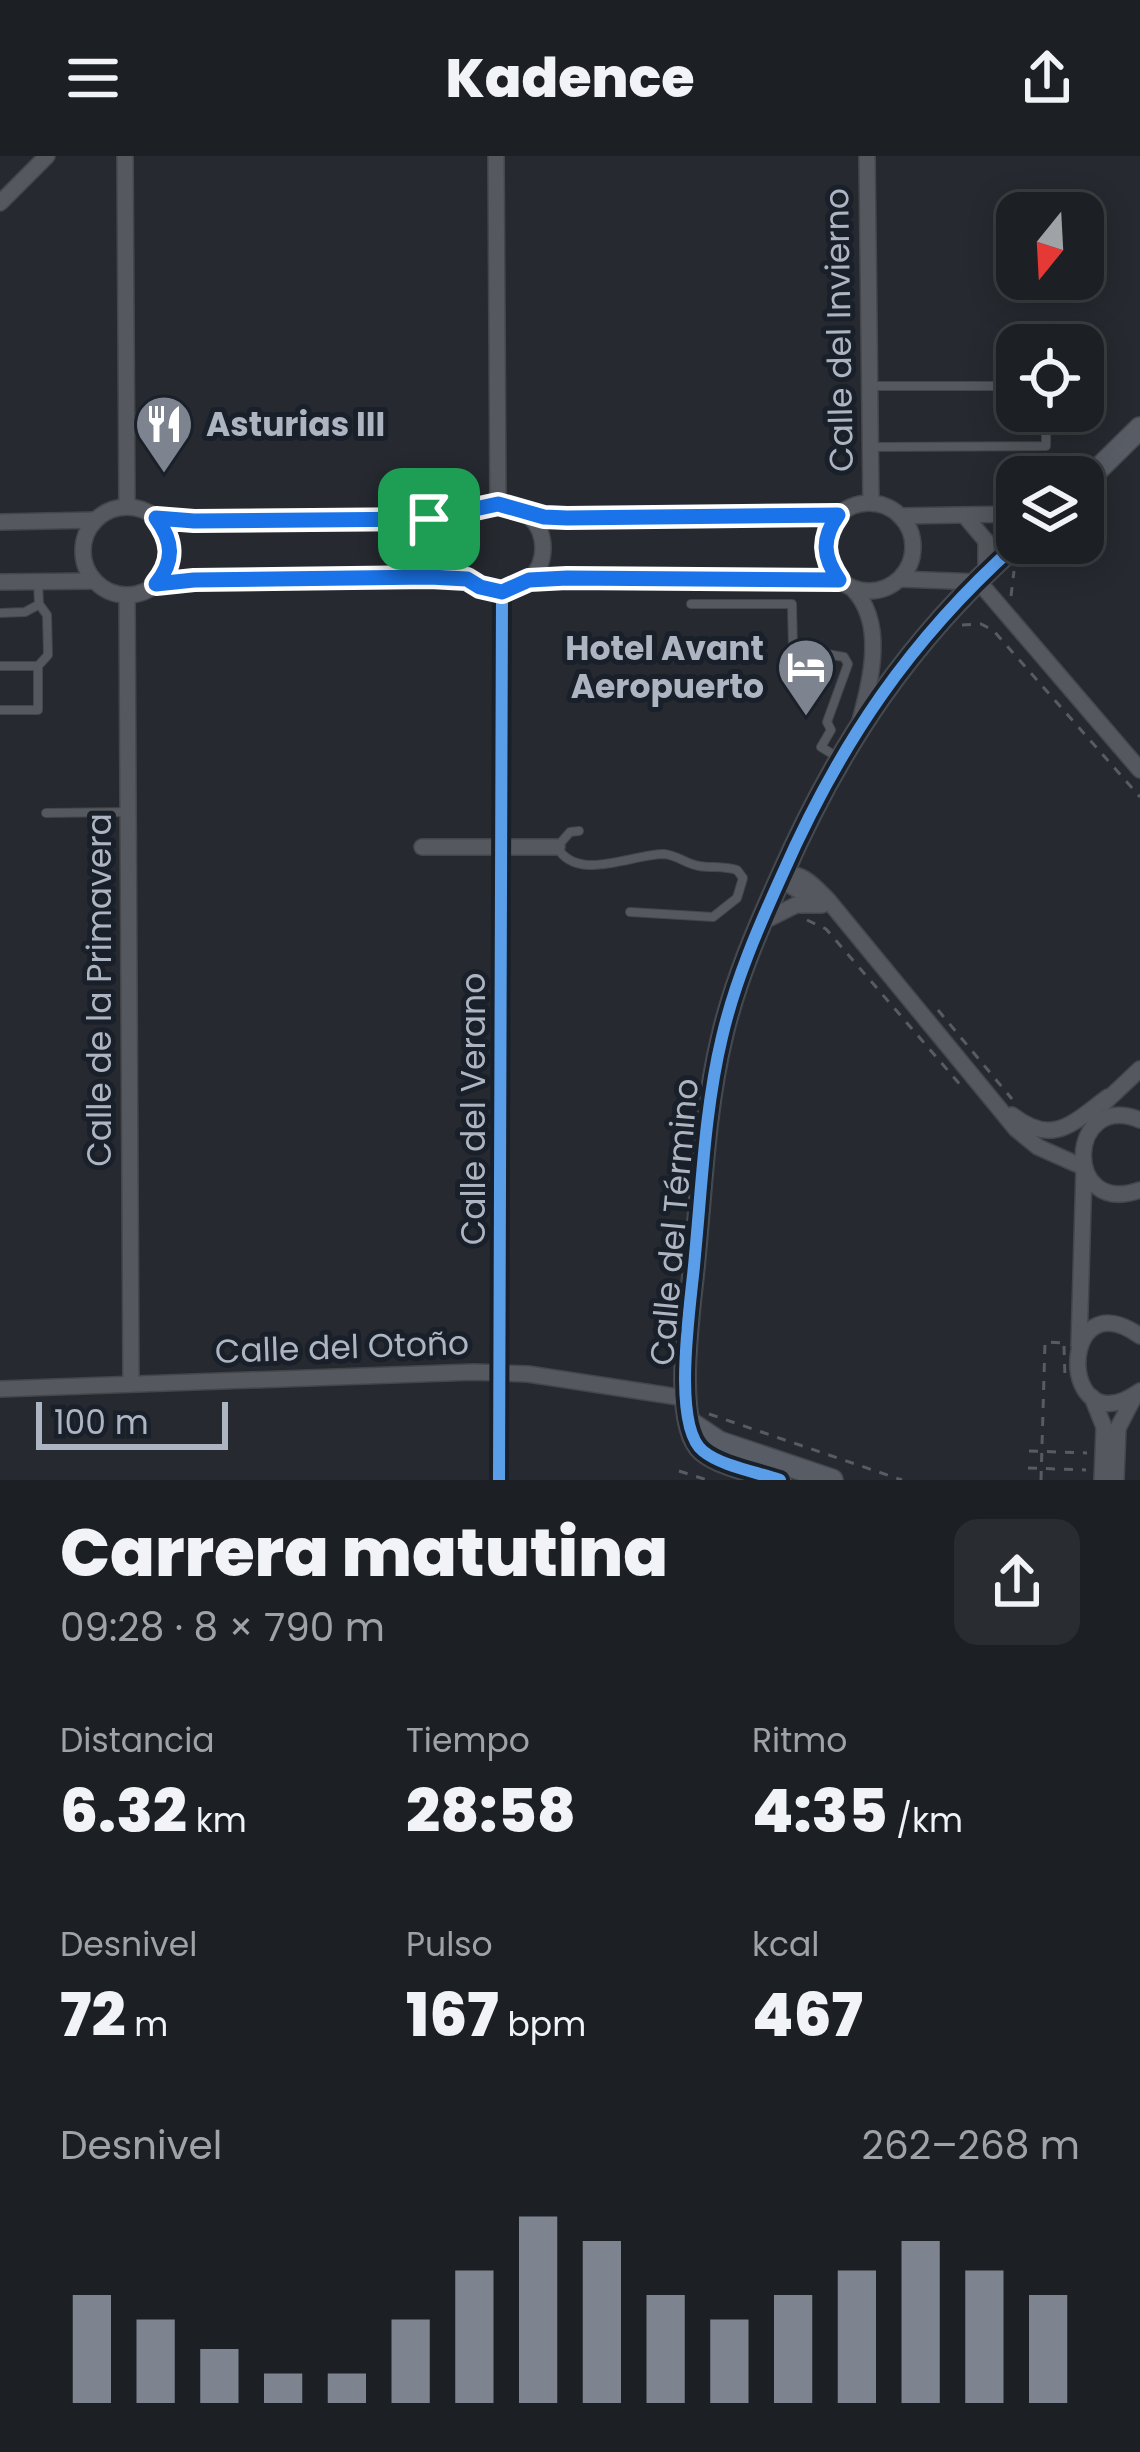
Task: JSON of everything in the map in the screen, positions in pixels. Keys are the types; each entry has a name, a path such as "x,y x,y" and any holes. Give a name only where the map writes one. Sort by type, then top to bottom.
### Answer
{"street":[{"path":"0,203 47,156"},
{"path":"124,156 127,506"},
{"path":"496,156 498,504"},
{"name":"Calle del Invierno","path":"867,156 871,502"},
{"path":"1104,463 1140,428"},
{"path":"859,723 872,676 871,624 866,602 827,562 824,547 829,528 838,515 856,504 871,502 900,516 996,515"},
{"path":"467,579 194,580 156,584 127,595 95,581 82,553 86,532 95,520 127,506 156,518 194,521 429,519 498,504 567,518 838,515"},
{"path":"473,512 455,545 457,560 467,579 502,592 529,580 845,584 871,591 900,579 982,578"},
{"path":"526,513 538,527 543,550 540,565 529,580"},
{"path":"900,516 913,546 910,564 900,579"},
{"path":"965,516 986,541 982,578 1140,770"},
{"path":"156,518 168,534 171,549 156,584"},
{"path":"0,522 95,520"},
{"name":"Calle del Término","path":"691,1410 715,1069 734,991 796,842 859,723 928,632 996,564"},
{"path":"0,582 95,581"},
{"name":"Calle del Verano","path":"499,1480 502,592"},
{"name":"Calle de la Primavera","path":"127,595 131,1384"},
{"path":"796,842 812,883 1025,1138 1084,1168 1101,1189 1113,1193 1140,1190"},
{"path":"422,847 557,847"},
{"path":"812,883 793,873 782,874 788,884 838,916"},
{"path":"759,924 784,908 810,902 822,905"},
{"path":"1004,1109 1022,1123 1046,1132 1060,1130 1140,1069"},
{"path":"1097,1477 1103,1427 1099,1406 1077,1377 1072,1344 1083,1144 1108,1097"},
{"path":"1088,1133 1107,1118 1120,1115 1140,1120"},
{"path":"1072,1344 1107,1325 1140,1336"},
{"name":"Calle del Otoño","path":"0,1388 500,1372 691,1410"},
{"path":"1090,1394 1113,1402 1138,1392"},
{"path":"1116,1480 1118,1428 1138,1392"},
{"path":"691,1410 692,1438 705,1454 780,1480"},
{"path":"691,1410 719,1442 832,1480"}],"lane":[{"path":"871,386 996,386"},
{"path":"871,447 1046,446 1046,432"},
{"path":"0,710 38,710 38,666 48,656 47,615 39,604 38,581"},
{"path":"0,613 25,612 39,604"},
{"path":"692,604 792,604 793,648 844,657 848,664 843,686 827,722 831,730 821,747 839,758"},
{"path":"0,666 38,666"},
{"path":"46,813 128,812"},
{"path":"580,830 570,832 557,847 562,856 577,863 616,863 671,854 697,866 737,870 743,878 737,898 713,917 630,912"}],"path":[{"path":"1012,601 1010,591 1019,564"},
{"path":"950,632 973,622 993,630 1140,797"},
{"path":"794,919 826,929 974,1101"},
{"path":"935,1007 1022,1108"},
{"path":"1066,1332 1072,1344 1063,1366 1068,1385"},
{"path":"1042,1480 1045,1342 1072,1344"},
{"path":"691,1410 902,1480"},
{"path":"1029,1451 1087,1453 1094,1448"},
{"path":"1028,1468 1087,1470 1097,1477"},
{"path":"679,1471 707,1480"}],"cycle path":[{"path":"780,1480 729,1465 703,1451 687,1415 688,1328 708,1118 722,1037 740,975 773,895 828,781 911,655 996,563"},
{"path":"499,1480 502,592"}],"place":[{"name":"Asturias III","path":"164,475"},
{"name":"Hotel Avant Aeropuerto","path":"806,718"}],"route":[{"path":"498,504 567,518 838,515 824,547 839,580 567,578 529,580 502,592 467,579 430,577 156,584 171,549 168,534 156,518 429,519 498,504"}]}
